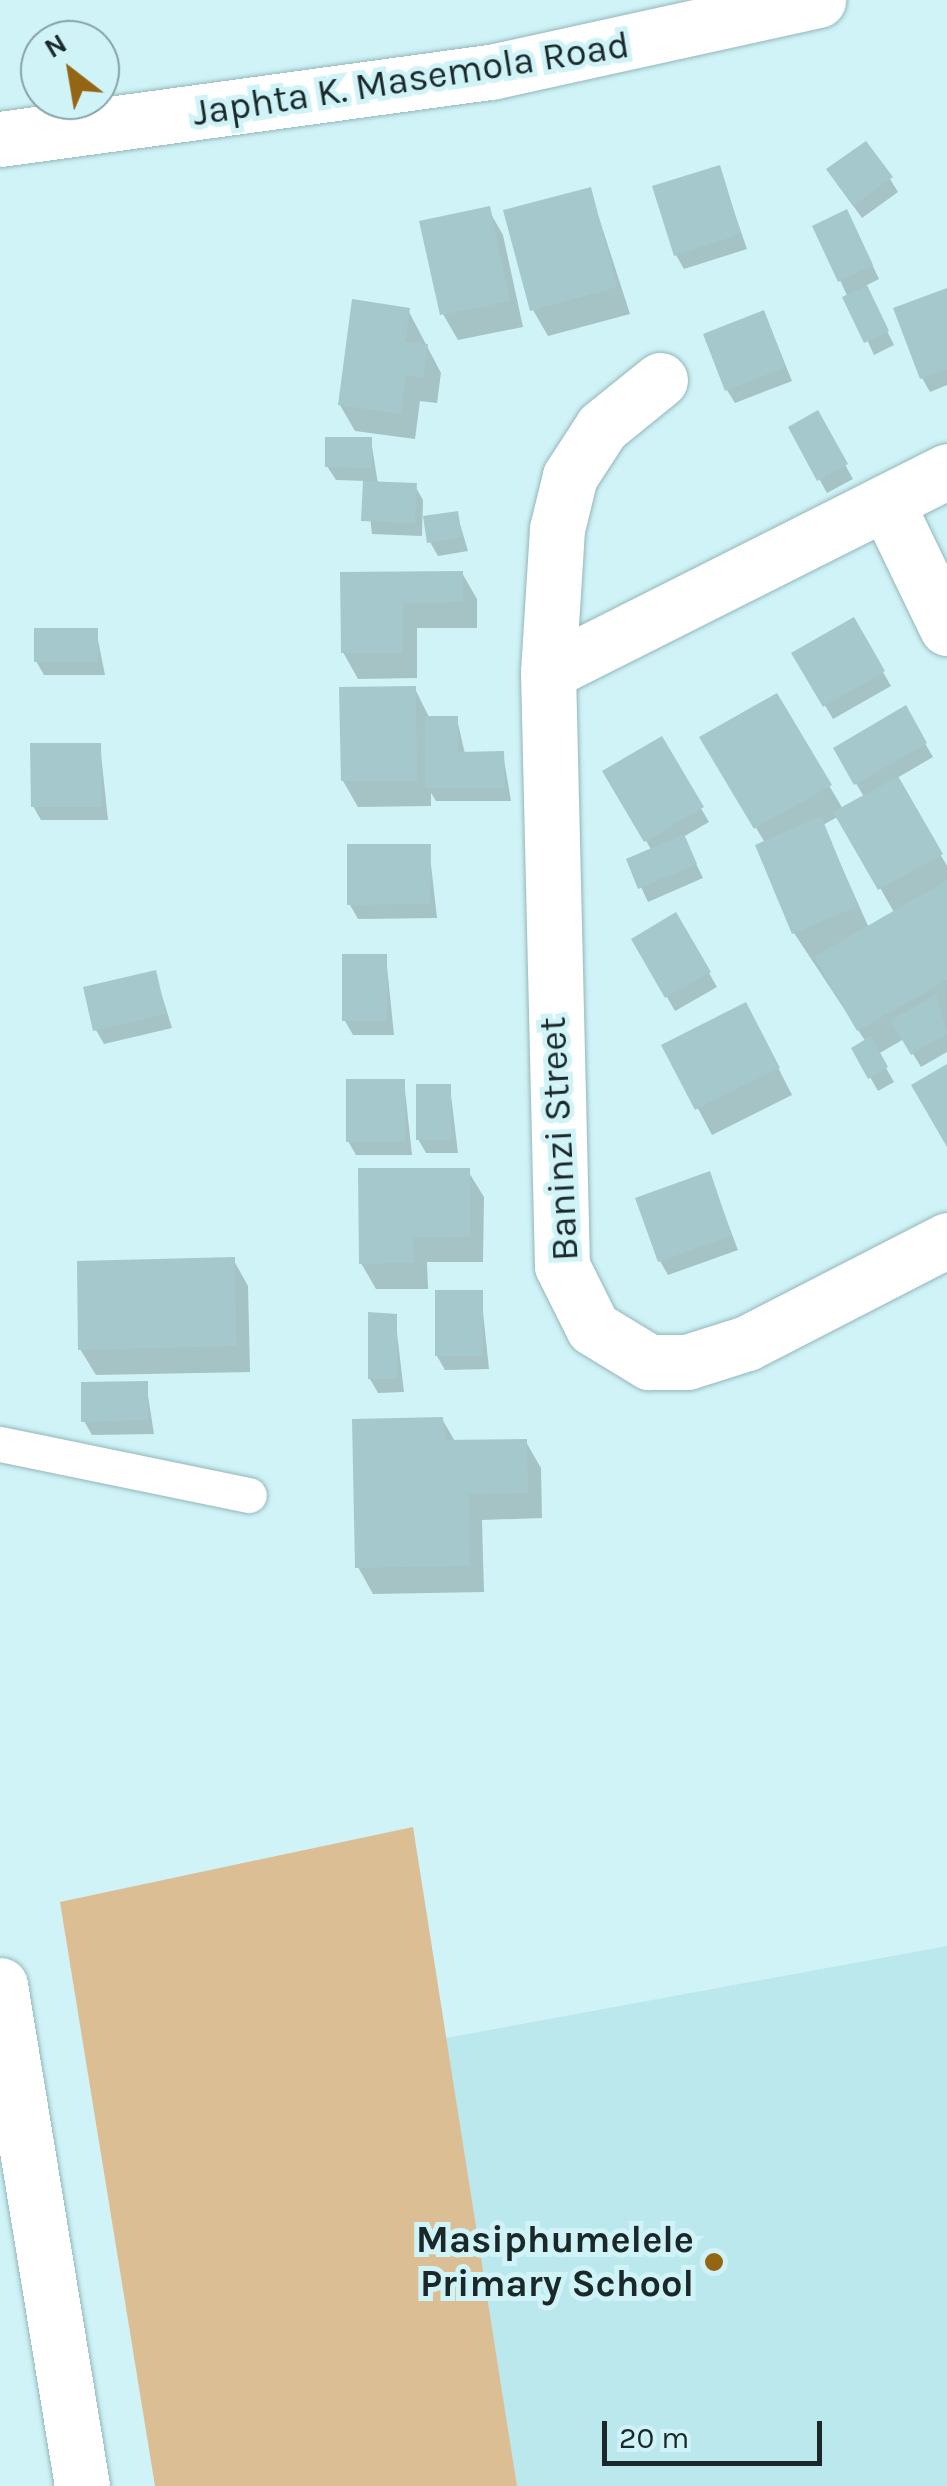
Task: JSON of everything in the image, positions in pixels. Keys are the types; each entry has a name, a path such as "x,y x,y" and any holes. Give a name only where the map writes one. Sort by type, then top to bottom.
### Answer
{"street":[{"name":"Japhta K. Masemola Road","path":"0,140 491,72 818,0"},
{"name":"Baninzi Street","path":"660,380 602,427 570,476 557,529 548,672 554,1168 562,1266 593,1328 649,1362 687,1362 747,1343 947,1240"},
{"path":"548,672 947,471"},
{"path":"886,502 947,628"},
{"path":"0,1985 82,2486"}],"lane":[{"path":"0,1444 248,1495"}],"shaded area":[{"path":"413,1827 517,2486 155,2486 60,1902"},
{"name":"Masiphumelele Primary School","path":"947,1946 947,2486 517,2486 446,2038"}],"building":[{"path":"866,141 893,177 853,206 826,169"},
{"path":"720,165 741,234 674,256 652,186"},
{"path":"591,187 617,287 530,311 503,210"},
{"path":"490,206 510,301 440,315 419,221"},
{"path":"847,209 873,265 838,282 812,226"},
{"path":"867,285 889,331 864,343 842,297"},
{"path":"947,288 947,369 920,379 893,308"},
{"path":"352,299 410,308 405,342 428,344 423,378 406,375 401,414 338,405"},
{"path":"764,310 786,367 725,391 703,334"},
{"path":"818,410 848,464 817,481 788,427"},
{"path":"325,437 372,437 372,468 325,467"},
{"path":"363,481 417,483 415,523 361,521"},
{"path":"458,511 462,537 427,543 423,516"},
{"path":"463,571 463,602 403,603 403,653 341,653 340,572"},
{"path":"854,617 885,671 823,707 791,653"},
{"path":"34,628 98,628 98,662 34,662"},
{"path":"416,686 417,781 341,781 339,687"},
{"path":"777,693 832,785 754,829 699,737"},
{"path":"906,705 927,743 854,785 833,748"},
{"path":"425,716 458,716 458,752 504,751 505,788 425,788"},
{"path":"662,736 704,807 644,842 602,771"},
{"path":"30,743 101,743 102,807 31,807"},
{"path":"898,776 943,854 878,890 833,812"},
{"path":"821,816 858,906 792,934 755,845"},
{"path":"684,834 697,864 638,889 626,859"},
{"path":"347,844 431,844 430,904 347,905"},
{"path":"947,880 947,980 857,1031 814,957"},
{"path":"676,912 711,972 665,998 631,939"},
{"path":"342,954 387,954 387,1021 342,1021"},
{"path":"156,970 166,1014 93,1031 83,987"},
{"path":"936,994 947,1034 911,1055 891,1021"},
{"path":"746,1002 780,1068 695,1110 661,1045"},
{"path":"871,1036 888,1067 868,1079 851,1048"},
{"path":"947,1064 947,1147 911,1085"},
{"path":"346,1079 405,1079 405,1142 346,1142"},
{"path":"416,1084 451,1084 451,1140 416,1140"},
{"path":"358,1168 470,1168 470,1237 413,1237 414,1263 359,1264"},
{"path":"710,1171 732,1236 658,1262 635,1198"},
{"path":"235,1257 236,1346 78,1350 77,1261"},
{"path":"435,1290 483,1290 483,1356 435,1356"},
{"path":"368,1312 397,1314 397,1379 368,1379"},
{"path":"148,1381 148,1420 81,1422 81,1382"},
{"path":"443,1417 445,1440 527,1439 528,1493 469,1494 470,1566 355,1568 352,1419"}],"place":[{"name":"Masiphumelele Primary School","path":"714,2262"}]}
